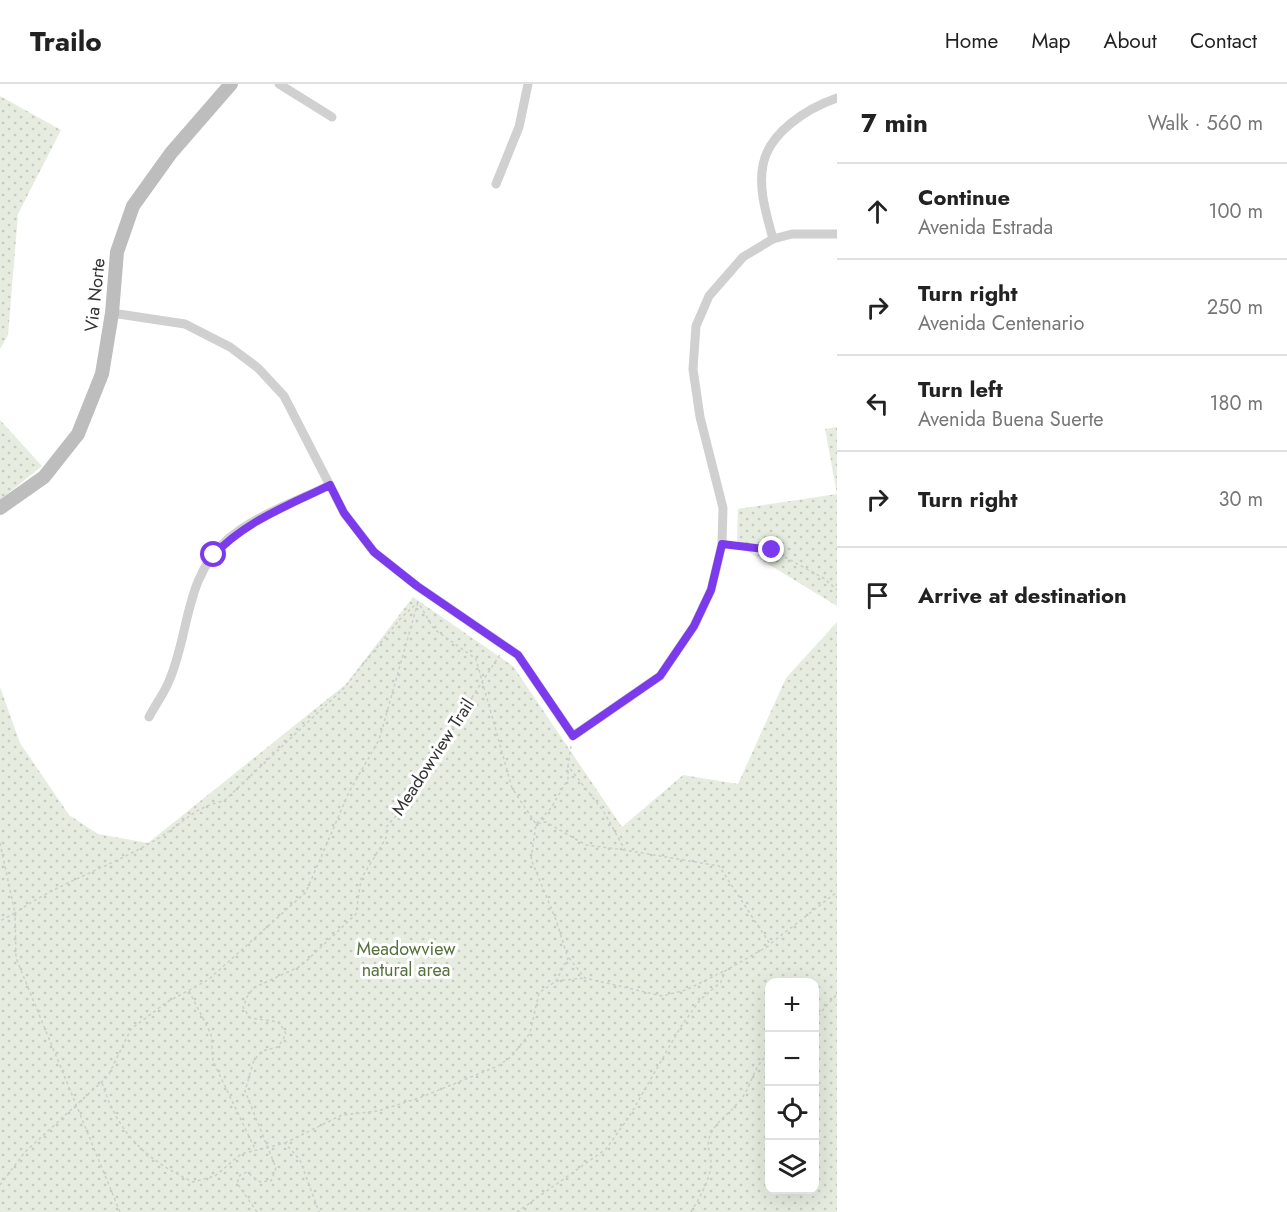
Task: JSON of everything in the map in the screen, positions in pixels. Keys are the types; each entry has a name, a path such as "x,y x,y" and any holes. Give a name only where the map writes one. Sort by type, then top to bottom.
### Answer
{"street":[{"name":"Via Norte","path":"0,508 44,477 78,434 102,375 112,313 117,252 133,206 171,153 231,84"},
{"path":"279,84 332,117"},
{"path":"496,184 519,127 528,84"},
{"path":"773,239 762,197 763,164 786,127 837,98"},
{"path":"112,313 185,324 230,347 258,368 284,396 344,513 374,552 425,592 518,655 573,736 660,676 694,626 711,590 722,544 723,508 700,417 693,369 696,326 710,296 743,257 773,239 792,234 837,234"},
{"path":"149,717 170,681 189,603 208,561 228,539 244,528 330,485"}],"path":[{"path":"722,544 772,550 825,579 837,590"},
{"path":"0,921 41,894 131,854 160,838 205,805 224,801 236,792 344,688 425,592"},
{"path":"418,602 434,629 476,659 512,788 536,824"},
{"path":"0,1185 25,1152 108,1076 130,1029 208,980 306,892 349,792 379,740 418,602"},
{"name":"Meadowview Trail","path":"256,1212 237,1183 240,1175 248,1172 260,1182 271,1181 276,1168 245,1091 254,1060 262,1051 278,1047 286,1034 279,1022 250,1018 243,1007 248,995 255,987 302,966 356,914 361,879 386,838 387,826 406,805 438,744 450,731 506,646"},
{"path":"573,736 568,779 551,808 536,824 531,859 568,958 585,978"},
{"path":"568,766 604,812 625,850"},
{"path":"536,824 546,822 586,845 718,866 770,944"},
{"path":"0,843 15,913 16,958 75,1107 120,1212"},
{"path":"556,981 585,978 662,996 686,990 770,944 837,892"},
{"path":"102,1082 110,1105 128,1136 161,1167 193,1182 215,1176 242,1154 285,1143 342,1115 378,1111 419,1098 498,1066 512,1056 530,1033 539,993 556,981 568,958"},
{"path":"517,1212 606,1149 629,1117 680,1028 700,1000 721,982 725,970"},
{"path":"189,990 211,1034 213,1061 256,1150"},
{"path":"819,1014 837,994"},
{"path":"691,1212 703,1193 711,1163 708,1140 717,1122 744,1097 753,1073 765,1057"},
{"path":"285,1143 300,1160 319,1212"}],"green space":[{"path":"0,96 61,130 18,214 8,335 0,349"},
{"path":"0,420 42,466 0,500"},
{"path":"837,427 837,494 825,429"},
{"path":"837,494 837,606 737,545 738,509"},
{"name":"Meadowview natural area","path":"413,597 513,666 622,827 683,775 738,784 786,678 837,622 837,1212 0,1212 0,687 20,743 69,815 98,834 148,843 346,684"}],"route":[{"path":"214,555 228,539 244,528 330,485 344,513 374,552 417,586 518,655 573,736 660,676 694,626 711,590 722,544 772,550"}]}
